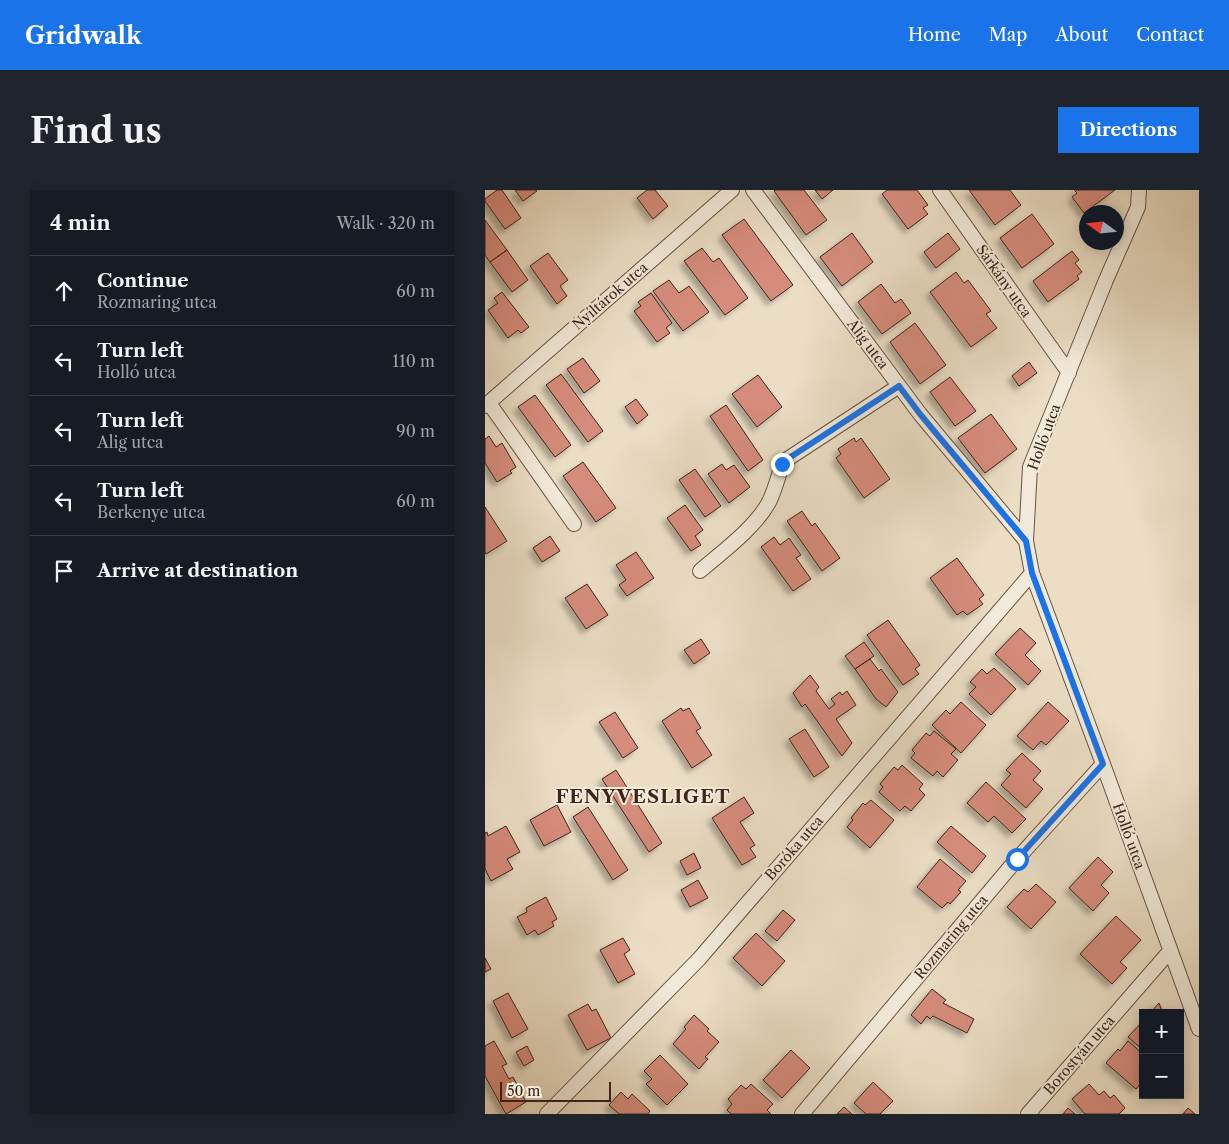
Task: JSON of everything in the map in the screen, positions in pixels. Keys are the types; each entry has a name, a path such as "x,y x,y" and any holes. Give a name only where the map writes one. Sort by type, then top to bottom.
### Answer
{"street":[{"name":"Nyíltárok utca","path":"574,524 487,404 732,190"},
{"name":"Alig utca","path":"753,190 920,414 1026,541"},
{"name":"Sárkány utca","path":"940,190 1069,373"},
{"name":"Holló utca","path":"1139,190 1138,207 1106,280 1030,467 1026,541 1032,573 1199,1029"},
{"path":"700,571 755,521 769,502 782,464 786,460 899,386"},
{"name":"Boróka utca","path":"547,1114 699,959 1032,573"},
{"name":"Rozmaring utca","path":"802,1114 1017,859 1103,764"},
{"name":"Borostyán utca","path":"1028,1114 1170,951"}],"building":[{"path":"497,190 502,190 521,218 505,229 485,201"},
{"path":"515,190 536,190 537,191 523,201"},
{"path":"647,190 655,190 668,206 653,219 637,198"},
{"path":"775,190 804,190 827,220 806,235"},
{"path":"815,190 833,190 822,199"},
{"path":"887,190 917,190 928,205 923,208 928,214 908,229 882,194"},
{"path":"969,190 1010,190 1021,205 995,225"},
{"path":"1074,190 1115,190 1095,205 1079,206 1072,197 1077,193"},
{"path":"1032,214 1054,244 1022,268 1000,238"},
{"path":"744,219 793,285 771,301 722,235"},
{"path":"485,220 507,250 490,262 485,255"},
{"path":"852,233 873,262 842,286 820,257"},
{"path":"948,233 960,249 936,268 924,252"},
{"path":"702,248 713,262 719,258 748,298 725,315 684,261"},
{"path":"507,250 528,280 512,292 490,262"},
{"path":"1072,251 1079,260 1075,263 1082,272 1077,276 1079,279 1048,302 1033,281"},
{"path":"548,253 568,280 560,286 567,296 557,304 530,266"},
{"path":"956,272 964,283 968,280 991,311 986,314 997,328 971,347 930,292"},
{"path":"669,280 679,293 689,286 709,312 683,331 653,291"},
{"path":"881,284 895,303 901,299 911,313 882,334 858,302"},
{"path":"502,292 529,327 521,333 518,330 508,338 488,310 498,303 494,298"},
{"path":"651,293 672,323 666,328 670,333 657,342 634,311 641,306 638,302"},
{"path":"915,323 946,365 920,384 890,342"},
{"path":"583,358 600,381 584,393 567,369"},
{"path":"1029,362 1037,373 1019,386 1012,376"},
{"path":"561,374 603,431 588,442 546,385"},
{"path":"758,375 782,407 757,427 732,394"},
{"path":"950,377 976,411 955,426 930,392"},
{"path":"535,395 571,445 555,457 518,407"},
{"path":"636,399 648,415 637,424 625,407"},
{"path":"726,405 763,460 748,471 710,416"},
{"path":"991,414 1017,449 985,473 958,438"},
{"path":"489,436 496,447 502,443 516,467 510,471 512,473 497,482 485,463 485,439"},
{"path":"854,438 856,442 861,438 890,479 864,498 836,458 841,454 838,449"},
{"path":"583,462 616,508 596,522 563,476"},
{"path":"722,464 726,470 734,465 750,487 729,503 708,474"},
{"path":"695,469 721,506 705,517 679,480"},
{"path":"685,505 703,530 695,536 701,545 691,551 667,518"},
{"path":"485,507 507,541 486,554 485,552"},
{"path":"802,511 812,526 815,523 840,558 822,571 787,521"},
{"path":"550,536 560,551 542,562 533,548"},
{"path":"774,537 780,545 789,538 801,555 796,558 811,579 793,591 761,547"},
{"path":"636,552 654,578 627,596 619,585 626,580 616,565"},
{"path":"957,558 984,595 979,599 983,604 967,615 963,611 957,615 930,578"},
{"path":"587,584 608,615 586,629 565,598"},
{"path":"888,620 920,665 915,669 919,674 903,685 867,635"},
{"path":"1020,628 1036,643 1025,655 1041,671 1028,685 995,654"},
{"path":"701,639 710,653 694,664 684,650"},
{"path":"864,642 874,656 855,669 845,656"},
{"path":"870,659 879,671 881,669 898,692 886,707 876,699 855,669"},
{"path":"994,668 1016,689 991,715 969,694 976,687 970,682 982,669 987,674"},
{"path":"810,675 819,687 816,691 829,709 835,704 831,699 840,692 842,695 847,691 856,705 836,719 852,743 842,756 805,704 802,707 793,693"},
{"path":"961,702 986,725 961,753 932,725 946,710 950,714"},
{"path":"1048,702 1069,721 1046,745 1041,741 1033,750 1017,736"},
{"path":"681,708 683,711 689,708 701,728 696,731 712,755 692,768 662,721"},
{"path":"615,712 638,748 623,758 599,722"},
{"path":"805,729 829,767 814,777 789,739"},
{"path":"934,731 956,749 951,754 958,760 943,777 937,771 933,776 911,758 915,753 912,750 926,733 930,736"},
{"path":"1022,753 1041,771 1033,780 1043,789 1026,808 1001,785 1011,774 1006,770"},
{"path":"902,765 923,784 919,789 925,795 911,811 905,806 900,811 879,792 883,787 880,784 894,767 898,770"},
{"path":"616,770 662,843 649,852 602,779"},
{"path":"986,782 1026,819 1012,833 994,816 988,822 967,803"},
{"path":"744,797 754,813 740,822 755,845 750,848 756,857 742,865 712,818"},
{"path":"871,800 894,820 870,848 847,827 853,820 851,818 863,803 865,805"},
{"path":"557,805 571,832 544,846 530,820"},
{"path":"588,807 628,870 613,880 573,817"},
{"path":"506,826 520,852 507,859 513,869 491,881 485,869 485,833 487,832 488,836"},
{"path":"951,826 986,856 972,873 937,842"},
{"path":"694,853 701,868 687,875 680,861"},
{"path":"1098,857 1113,872 1101,885 1109,893 1093,911 1069,888"},
{"path":"940,859 966,881 958,890 961,892 950,904 948,902 942,908 917,887"},
{"path":"698,880 708,898 690,907 681,890"},
{"path":"1036,884 1056,902 1031,929 1007,907 1024,889 1028,892"},
{"path":"546,897 557,919 552,922 554,926 538,935 535,930 527,935 517,917 527,912 526,908"},
{"path":"783,910 795,920 777,941 765,931"},
{"path":"1116,916 1141,940 1120,962 1127,968 1112,984 1080,954"},
{"path":"756,933 785,961 762,986 733,958"},
{"path":"623,938 630,950 624,954 635,974 618,983 600,950"},
{"path":"485,958 491,969 485,972"},
{"path":"932,989 946,1000 943,1003 974,1019 967,1033 933,1016 930,1019 927,1016 921,1024 911,1015"},
{"path":"508,993 528,1029 512,1038 493,1001"},
{"path":"1159,1003 1161,1009 1154,1009"},
{"path":"588,1004 592,1011 596,1009 611,1038 587,1050 568,1015"},
{"path":"694,1015 719,1042 705,1057 708,1059 699,1069 673,1044 686,1029 684,1027"},
{"path":"1139,1025 1139,1047 1128,1037"},
{"path":"494,1041 507,1064 502,1066 509,1079 513,1077 526,1102 506,1114 485,1076 485,1046"},
{"path":"1128,1041 1139,1051 1139,1086 1136,1089 1106,1063 1118,1049 1120,1051"},
{"path":"527,1046 534,1060 524,1066 516,1052"},
{"path":"791,1050 810,1068 782,1098 763,1080"},
{"path":"660,1055 688,1084 667,1105 646,1084 652,1079 644,1071"},
{"path":"873,1082 893,1101 880,1114 866,1114 854,1103"},
{"path":"751,1084 773,1104 767,1110 771,1114 731,1114 727,1110 732,1104 728,1099 741,1085 746,1089"},
{"path":"1089,1084 1099,1095 1104,1091 1110,1098 1114,1095 1125,1108 1119,1114 1085,1114 1072,1099"},
{"path":"621,1092 628,1099 632,1094 650,1111 648,1114 619,1114 609,1105"},
{"path":"844,1107 852,1114 837,1114"},
{"path":"1068,1108 1075,1114 1063,1114"},
{"path":"1188,1108 1195,1114 1183,1114"}],"district":[{"name":"FENYVESLIGET","path":"643,796"}],"route":[{"path":"782,464 899,386 920,414 1026,541 1032,573 1103,764 1017,859"}]}
